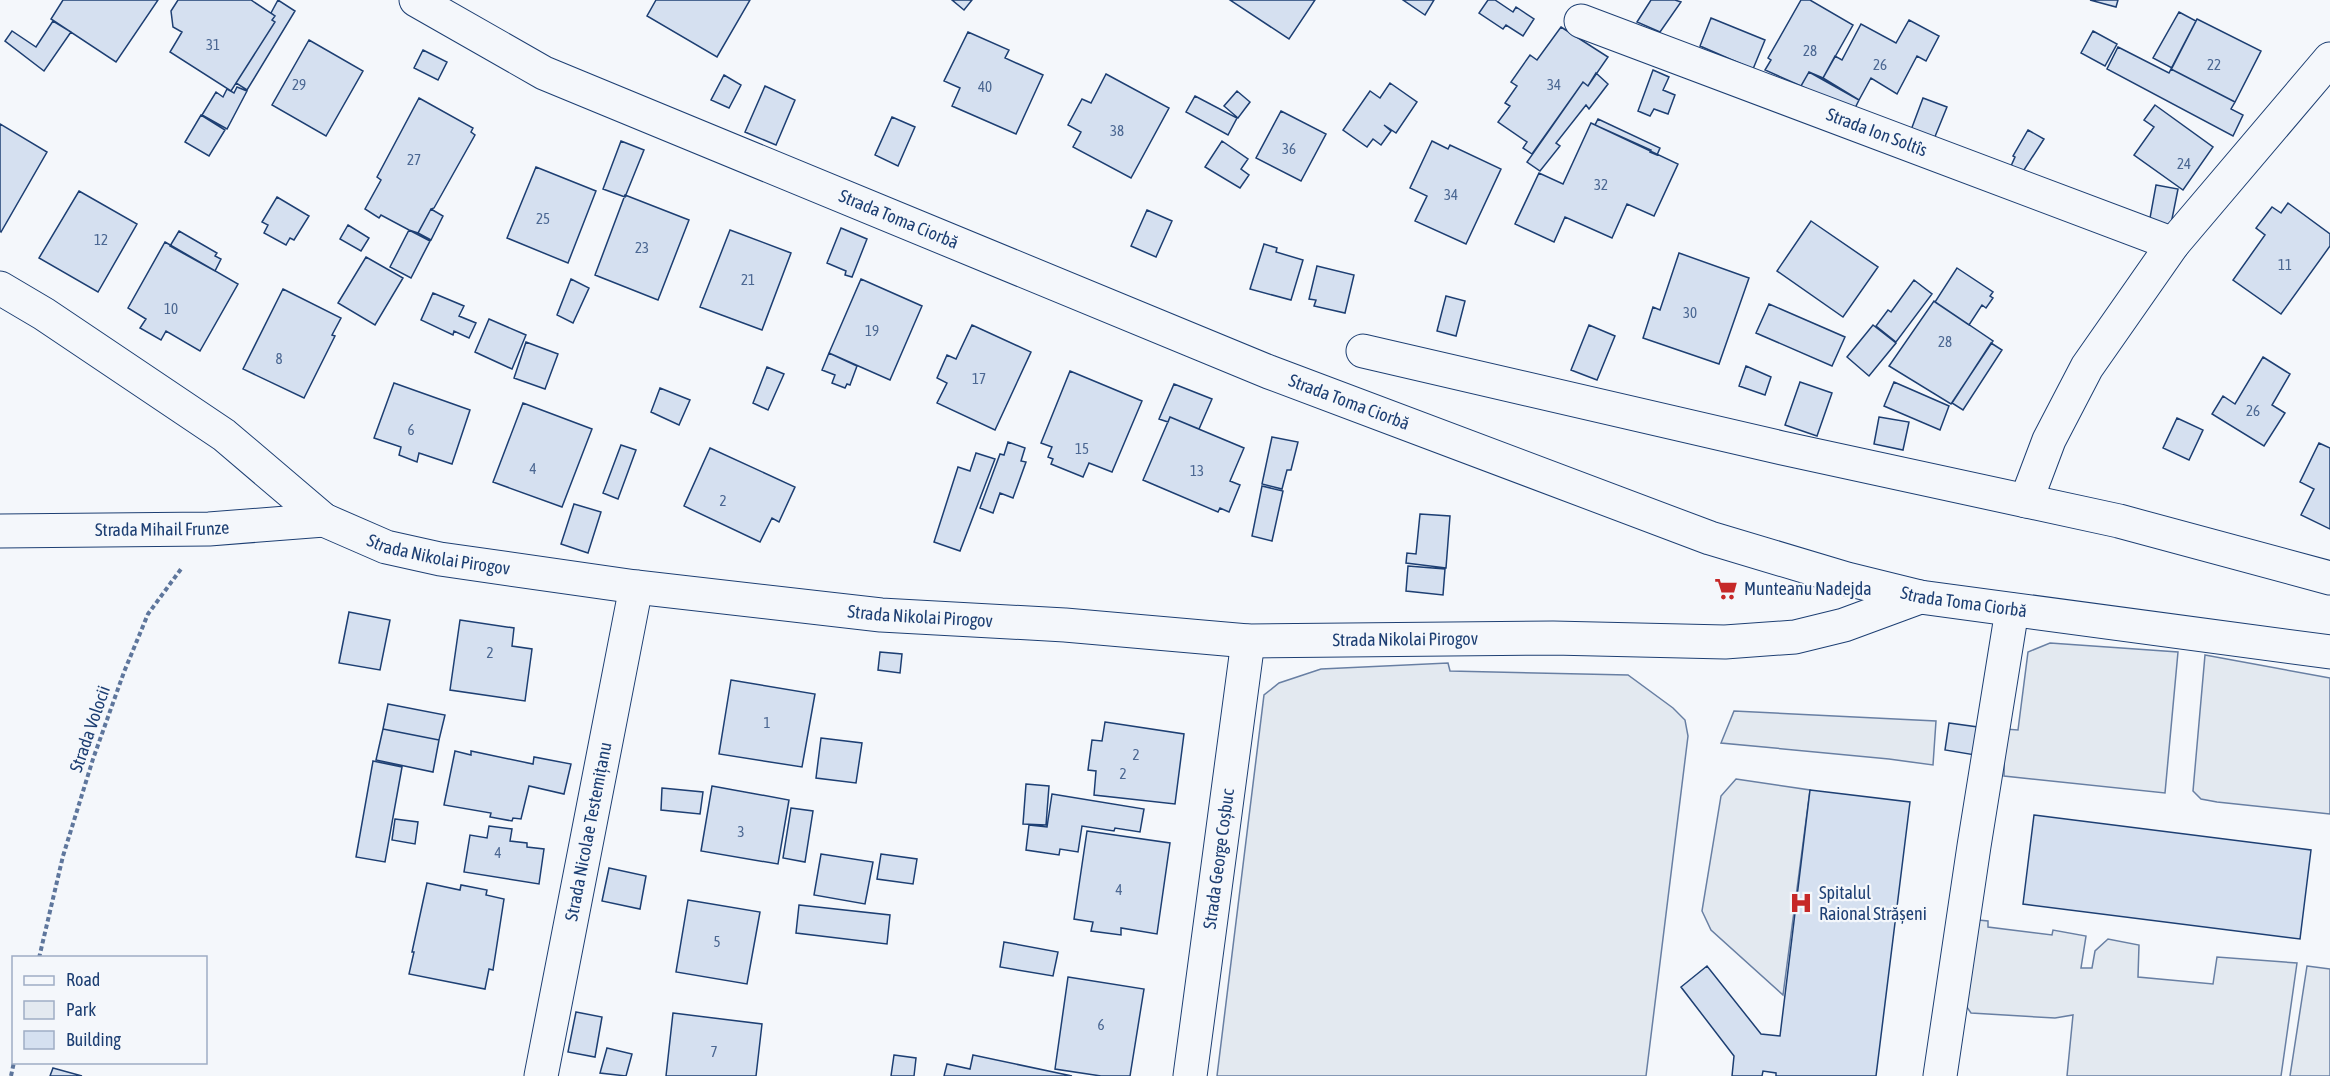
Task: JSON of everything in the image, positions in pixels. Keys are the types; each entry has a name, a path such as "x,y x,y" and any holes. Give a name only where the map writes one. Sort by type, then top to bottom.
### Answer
{"street":[{"name":"Strada Toma Ciorbă","path":"416,0 544,73 1269,372 1710,538 1847,579 1920,597 2330,652"},
{"name":"Strada Ion Soltîs","path":"1581,21 2173,244"},
{"path":"2026,501 2049,440 2087,367 2173,244 2330,59"},
{"name":"Strada Nikolai Pirogov","path":"0,288 44,314 224,435 324,520 386,547 440,559 636,587 881,615 1065,625 1248,641 1553,638 1725,642 1795,637 1844,625 1920,597"},
{"path":"1363,351 1782,448 2119,521 2330,578"},
{"name":"Strada Mihail Frunze","path":"0,531 209,529 324,520"},
{"name":"Strada Nicolae Testemițanu","path":"541,1076 636,587"},
{"path":"1940,1076 2012,610"},
{"name":"Strada George Coșbuc","path":"1190,1076 1248,641"}],"path":[{"name":"Strada Volocii","path":"39,956 63,856 93,759 124,672 148,614 209,529"}],"green space":[{"path":"2050,643 2178,652 2165,793 2004,776 2005,729 2018,730 2028,652"},
{"path":"2205,655 2330,678 2330,814 2217,802 2201,799 2193,791"},
{"path":"1448,663 1450,671 1628,675 1673,708 1685,720 1688,736 1646,1076 1217,1076 1264,695 1279,683 1321,669"},
{"path":"1734,711 1936,721 1933,765 1721,743"},
{"path":"1736,779 1810,790 1783,995 1711,930 1702,911 1721,796"},
{"path":"1978,920 1988,921 1988,927 2052,935 2053,930 2086,936 2081,968 2092,968 2095,951 2108,939 2139,945 2138,977 2213,984 2217,957 2297,963 2281,1076 2067,1076 2073,1015 2055,1018 1971,1013 1964,1003"},
{"path":"2307,966 2330,969 2330,1076 2290,1076"}],"building":[{"path":"63,0 158,0 116,62 51,19"},
{"path":"178,0 251,0 275,16 272,20 275,22 231,91 170,52 182,32 173,27 171,11"},
{"path":"278,0 295,11 247,90 236,83 275,22 272,20 275,16 271,13"},
{"path":"656,0 750,0 717,57 647,16"},
{"path":"952,0 972,0 964,10"},
{"path":"1230,0 1315,0 1289,39"},
{"path":"1403,0 1434,0 1425,15"},
{"path":"1488,0 1495,0 1513,12 1516,7 1534,19 1523,36 1506,25 1503,29 1479,13"},
{"path":"1651,0 1681,2 1660,32 1637,22"},
{"path":"1801,0 1810,0 1853,25 1823,78 1809,72 1801,86 1765,70 1771,60 1768,58"},
{"path":"2090,0 2118,0 2116,7"},
{"path":"2179,12 2196,21 2172,68 2153,58"},
{"path":"1711,18 1765,40 1753,69 1700,46"},
{"path":"2197,19 2261,51 2235,102 2171,69"},
{"path":"1909,20 1939,36 1926,61 1917,56 1897,94 1871,78 1859,100 1823,78 1835,56 1842,60 1861,24 1896,43"},
{"path":"53,21 71,32 44,71 5,41 12,31 36,47"},
{"path":"1561,27 1608,57 1588,86 1583,82 1532,154 1523,148 1527,142 1498,122 1510,106 1505,103 1517,86 1511,82 1530,55 1537,60"},
{"path":"2093,31 2117,44 2105,66 2081,53"},
{"path":"968,32 1009,50 1005,58 1043,75 1016,134 952,106 960,88 944,81"},
{"path":"309,40 363,71 326,136 272,105"},
{"path":"2118,47 2169,73 2171,69 2235,102 2231,109 2243,115 2233,136 2107,69"},
{"path":"423,50 447,62 438,80 414,68"},
{"path":"1653,70 1669,77 1663,90 1675,95 1668,114 1654,109 1650,116 1638,111"},
{"path":"1809,72 1859,100 1853,112 1801,86"},
{"path":"1596,73 1608,84 1589,109 1586,105 1556,143 1560,146 1540,171 1527,162 1583,82 1588,86"},
{"path":"1106,74 1169,108 1131,178 1073,147 1081,132 1068,125 1082,99 1091,103"},
{"path":"724,75 741,85 729,108 711,100"},
{"path":"1390,83 1417,102 1396,133 1384,125 1391,131 1381,145 1373,139 1367,147 1343,130 1370,91 1380,98"},
{"path":"765,86 795,100 776,145 745,132"},
{"path":"237,87 247,91 227,129 202,115 216,92 223,97 227,89 234,93"},
{"path":"1237,91 1250,102 1238,118 1224,106"},
{"path":"1195,96 1237,118 1228,135 1186,112"},
{"path":"419,98 473,128 471,132 475,135 418,233 381,215 379,218 365,209 381,180 377,177"},
{"path":"1923,98 1947,107 1934,139 1911,130"},
{"path":"2155,105 2213,147 2183,190 2134,155 2154,127 2144,120"},
{"path":"1281,111 1326,134 1301,181 1256,158"},
{"path":"201,115 225,130 209,156 185,142"},
{"path":"892,117 915,127 898,166 875,155"},
{"path":"1598,119 1660,148 1657,155 1650,152 1651,150 1595,125"},
{"path":"1591,123 1678,164 1654,216 1627,204 1612,238 1565,217 1554,242 1515,224 1539,173 1563,184"},
{"path":"0,124 47,152 1,232 0,231"},
{"path":"2028,130 2044,139 2022,173 2011,166 2015,157 2013,156"},
{"path":"621,141 644,150 625,197 603,189"},
{"path":"1222,141 1248,159 1241,169 1249,175 1240,188 1205,167"},
{"path":"1432,141 1448,149 1450,145 1501,169 1466,244 1415,221 1427,196 1410,188"},
{"path":"536,167 596,191 568,263 507,238"},
{"path":"2156,185 2178,189 2170,229 2148,229"},
{"path":"79,191 137,224 98,292 39,258"},
{"path":"625,195 689,220 658,300 595,275"},
{"path":"277,197 309,216 294,240 290,238 286,245 264,233 268,225 262,222"},
{"path":"2288,203 2330,234 2330,246 2281,314 2233,280 2265,235 2256,228 2272,207 2281,213"},
{"path":"431,209 443,216 431,240 418,233"},
{"path":"1147,210 1172,221 1156,257 1131,246"},
{"path":"1811,221 1878,267 1843,317 1777,271"},
{"path":"348,225 369,238 361,251 340,239"},
{"path":"841,228 867,239 852,277 845,275 846,271 827,263"},
{"path":"409,230 430,241 411,278 390,267"},
{"path":"730,230 791,253 762,330 700,307"},
{"path":"179,231 217,253 215,256 221,259 215,271 170,246"},
{"path":"165,242 238,284 200,351 166,331 161,340 140,328 146,319 128,308"},
{"path":"1264,244 1277,248 1276,252 1303,260 1291,300 1250,289"},
{"path":"1679,253 1749,278 1719,364 1643,338 1653,307 1660,310"},
{"path":"366,257 403,278 375,325 338,303"},
{"path":"1317,266 1354,275 1345,313 1314,306 1316,300 1309,299"},
{"path":"1957,268 1993,292 1990,296 1993,298 1986,308 1982,305 1969,325 1935,302"},
{"path":"571,279 589,288 573,323 557,315"},
{"path":"861,279 922,306 890,380 829,353"},
{"path":"1914,280 1932,294 1896,342 1876,326 1888,310 1891,312"},
{"path":"283,289 341,318 332,335 335,336 304,398 243,369"},
{"path":"433,293 464,306 459,316 476,323 469,338 454,331 453,335 421,320"},
{"path":"1446,296 1465,301 1456,336 1437,331"},
{"path":"1934,301 1993,341 1951,404 1889,366"},
{"path":"1769,304 1845,337 1832,366 1756,333"},
{"path":"489,319 526,335 512,369 475,352"},
{"path":"972,325 1031,352 995,430 937,403 947,383 937,378 947,355 956,359"},
{"path":"1589,325 1615,336 1597,380 1571,370"},
{"path":"1873,325 1896,343 1869,376 1847,357"},
{"path":"526,342 558,354 545,389 514,378"},
{"path":"1991,343 2002,350 1963,410 1952,403"},
{"path":"829,353 857,366 850,385 847,384 845,388 832,383 835,375 822,370"},
{"path":"2263,357 2290,374 2272,405 2285,413 2264,446 2212,414 2223,396 2235,404"},
{"path":"1746,366 1771,377 1765,395 1739,386"},
{"path":"767,367 784,374 768,410 753,403"},
{"path":"1070,371 1142,401 1112,472 1089,463 1083,477 1051,464 1053,459 1048,457 1052,447 1041,443"},
{"path":"1800,382 1832,393 1817,436 1785,425"},
{"path":"1894,382 1949,406 1940,430 1884,406"},
{"path":"394,383 470,410 452,464 419,453 417,462 399,455 401,447 374,438"},
{"path":"1174,384 1212,399 1199,429 1170,417 1168,422 1159,419"},
{"path":"660,388 690,400 679,425 651,412"},
{"path":"523,403 592,429 562,507 493,482"},
{"path":"1170,417 1244,448 1230,481 1240,485 1229,512 1220,508 1218,512 1143,480"},
{"path":"1879,417 1909,422 1903,450 1874,444"},
{"path":"2177,418 2203,430 2189,460 2163,448"},
{"path":"1272,437 1298,442 1291,470 1287,470 1282,489 1262,484"},
{"path":"1008,442 1025,448 1021,461 1026,462 1013,498 1000,493 993,513 980,508 1000,454 1004,455"},
{"path":"2319,443 2330,448 2330,529 2301,515 2314,489 2300,482"},
{"path":"621,445 636,450 618,499 603,493"},
{"path":"710,448 795,487 779,522 772,518 760,542 684,506"},
{"path":"976,453 995,459 960,551 934,542 958,467 970,471"},
{"path":"1262,486 1283,491 1272,541 1252,536"},
{"path":"574,504 601,512 588,553 561,544"},
{"path":"1420,514 1450,516 1446,568 1406,563 1407,553 1416,554"},
{"path":"1408,566 1445,569 1443,595 1406,591"},
{"path":"349,612 390,620 380,670 339,663"},
{"path":"460,620 514,628 512,646 532,649 525,701 450,690"},
{"path":"880,652 902,654 900,673 878,670"},
{"path":"731,680 815,694 802,767 719,754"},
{"path":"388,704 445,715 439,740 383,729"},
{"path":"1105,722 1184,734 1175,804 1094,795 1096,771 1088,770 1092,740 1102,741"},
{"path":"1949,723 1985,728 1981,756 1945,750"},
{"path":"383,729 439,740 433,772 376,760"},
{"path":"821,738 862,743 856,783 816,778"},
{"path":"455,751 471,755 471,751 533,764 534,757 571,764 564,794 529,786 521,819 513,818 512,821 490,817 491,813 444,805"},
{"path":"373,761 402,767 385,862 356,857"},
{"path":"1026,784 1049,786 1046,825 1023,824"},
{"path":"712,786 789,800 778,864 701,851"},
{"path":"662,788 703,792 700,814 661,810"},
{"path":"1810,790 1910,802 1876,1076 1776,1076 1776,1073 1763,1071 1762,1076 1732,1076 1734,1056 1681,987 1707,966 1761,1034 1780,1036"},
{"path":"1052,794 1144,809 1140,832 1082,826 1078,852 1060,849 1059,855 1026,850 1029,825 1047,827"},
{"path":"791,808 813,811 805,862 783,858"},
{"path":"2034,815 2311,850 2300,939 2023,904"},
{"path":"395,819 418,822 415,844 392,840"},
{"path":"489,826 512,829 510,841 527,843 527,847 544,849 539,884 464,872 470,835 487,838"},
{"path":"1087,831 1170,843 1157,934 1121,928 1121,935 1091,931 1093,922 1074,919"},
{"path":"821,854 873,862 865,904 814,895"},
{"path":"881,854 917,859 913,884 877,879"},
{"path":"609,868 646,876 640,909 602,901"},
{"path":"427,883 460,890 461,885 487,890 486,895 504,899 493,970 489,969 485,989 409,974"},
{"path":"688,900 760,912 747,984 676,972"},
{"path":"799,905 890,915 887,944 796,933"},
{"path":"1004,942 1058,952 1053,976 1000,967"},
{"path":"1068,977 1144,989 1130,1076 1101,1076 1055,1069"},
{"path":"576,1012 602,1017 595,1057 568,1052"},
{"path":"673,1013 762,1024 756,1076 666,1076"},
{"path":"607,1048 632,1054 626,1076 600,1073"},
{"path":"894,1055 916,1058 914,1076 891,1076"},
{"path":"973,1055 1072,1076 944,1076 947,1064 970,1069"},
{"path":"53,1068 82,1076 50,1076"}],"place":[{"name":"Munteanu Nadejda","path":"1726,589"},
{"name":"Spitalul Raional Strășeni","path":"1801,903"}]}
